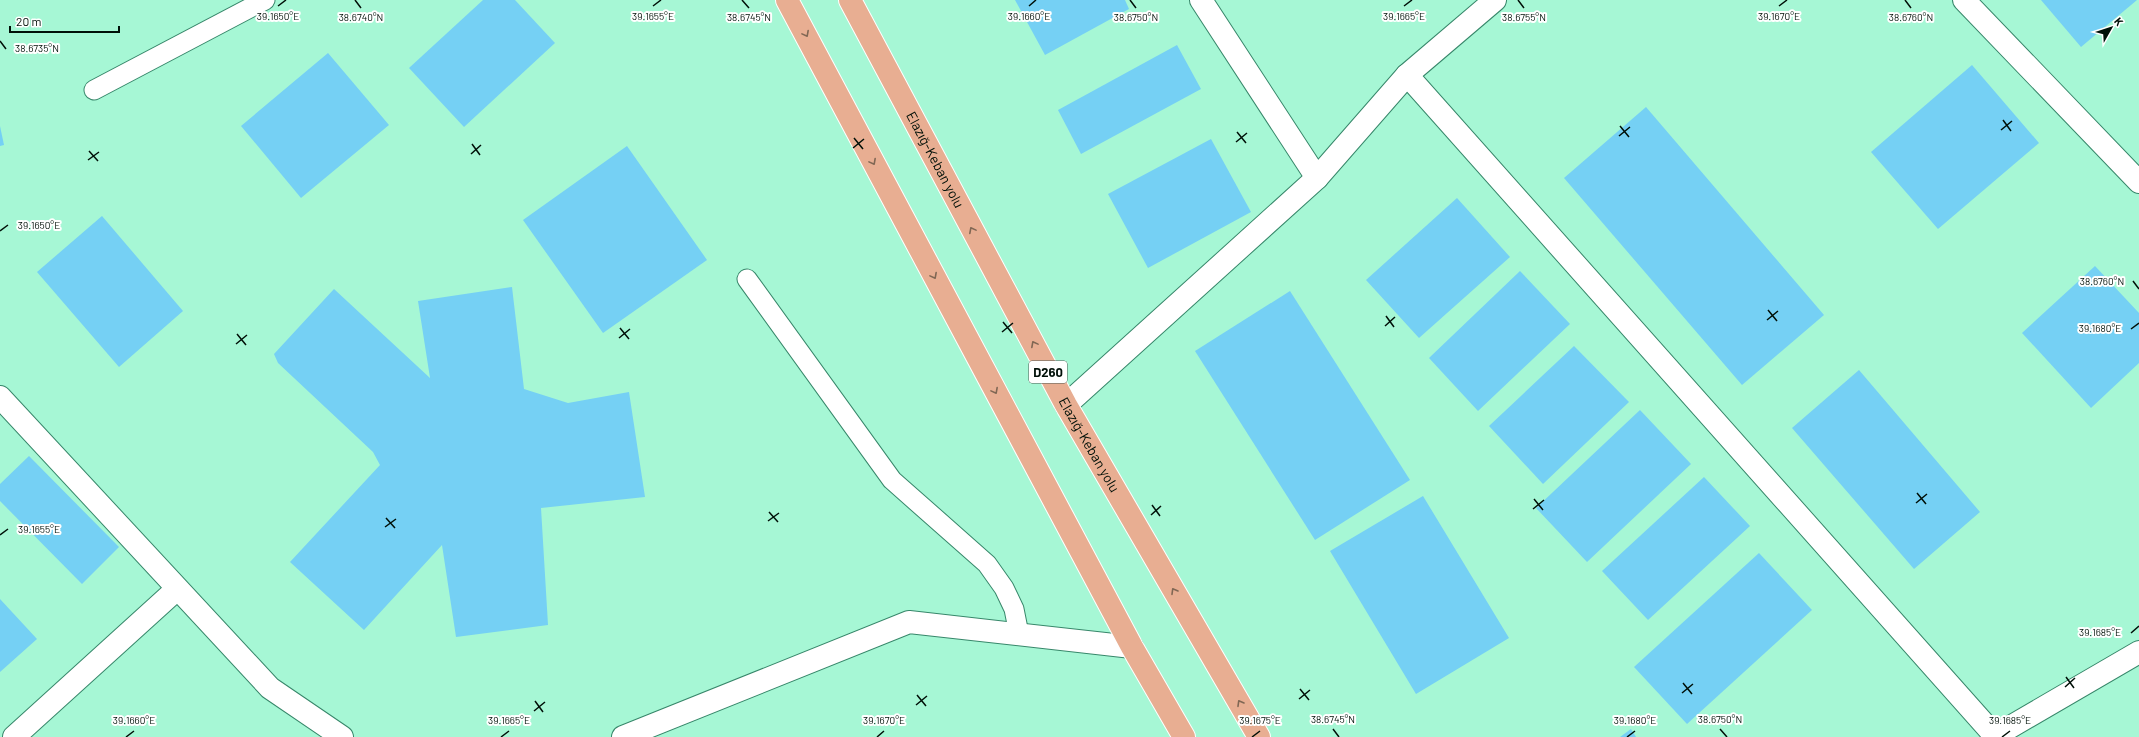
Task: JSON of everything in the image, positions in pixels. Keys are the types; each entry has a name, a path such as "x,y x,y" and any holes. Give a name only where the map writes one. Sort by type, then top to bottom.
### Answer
{"highway":[{"path":"787,0 1132,647 1184,737"},
{"name":"Elazığ-Keban yolu","path":"850,0 1066,404 1259,737"}],"street":[{"path":"1201,0 1316,178"},
{"path":"1066,404 1316,178 1407,75 1494,0"},
{"path":"1964,0 2139,182"},
{"path":"1407,75 1994,736 2139,652"},
{"path":"0,397 270,688 342,737"},
{"path":"14,737 177,589"},
{"path":"628,736 909,622 1132,647"}],"lane":[{"path":"94,90 265,0"},
{"path":"747,279 892,480 987,564 1004,588 1014,609 1019,634"}],"building":[{"path":"483,0 515,0 555,43 464,127 409,68"},
{"path":"1015,0 1125,0 1129,9 1045,55"},
{"path":"2041,0 2137,0 2081,47"},
{"path":"1177,45 1201,89 1081,154 1058,110"},
{"path":"328,53 389,125 301,198 241,126"},
{"path":"1972,65 2039,143 1938,229 1871,152"},
{"path":"1646,107 1824,315 1742,385 1564,178"},
{"path":"0,126 4,145 0,146"},
{"path":"1211,139 1251,212 1148,268 1108,194"},
{"path":"627,146 707,260 603,333 523,220"},
{"path":"1457,198 1510,257 1419,338 1366,280"},
{"path":"102,216 183,311 119,367 37,272"},
{"path":"2095,266 2139,313 2139,363 2091,408 2022,333"},
{"path":"1520,271 1570,324 1478,411 1429,358"},
{"path":"512,287 524,389 568,403 629,392 645,497 541,508 548,625 456,637 442,545 364,630 290,562 380,465 373,452 278,363 274,354 334,289 430,378 418,301"},
{"path":"1290,291 1410,480 1315,540 1195,351"},
{"path":"1574,346 1629,402 1543,484 1489,426"},
{"path":"1859,370 1980,512 1914,569 1792,428"},
{"path":"1640,410 1691,464 1587,562 1536,508"},
{"path":"29,456 119,547 82,584 0,501 0,484"},
{"path":"1704,477 1750,526 1648,620 1602,571"},
{"path":"1423,496 1509,638 1416,694 1330,551"},
{"path":"1759,553 1812,610 1687,724 1634,667"},
{"path":"0,599 37,639 0,672"},
{"path":"1631,729 1636,737 1620,737"}]}
